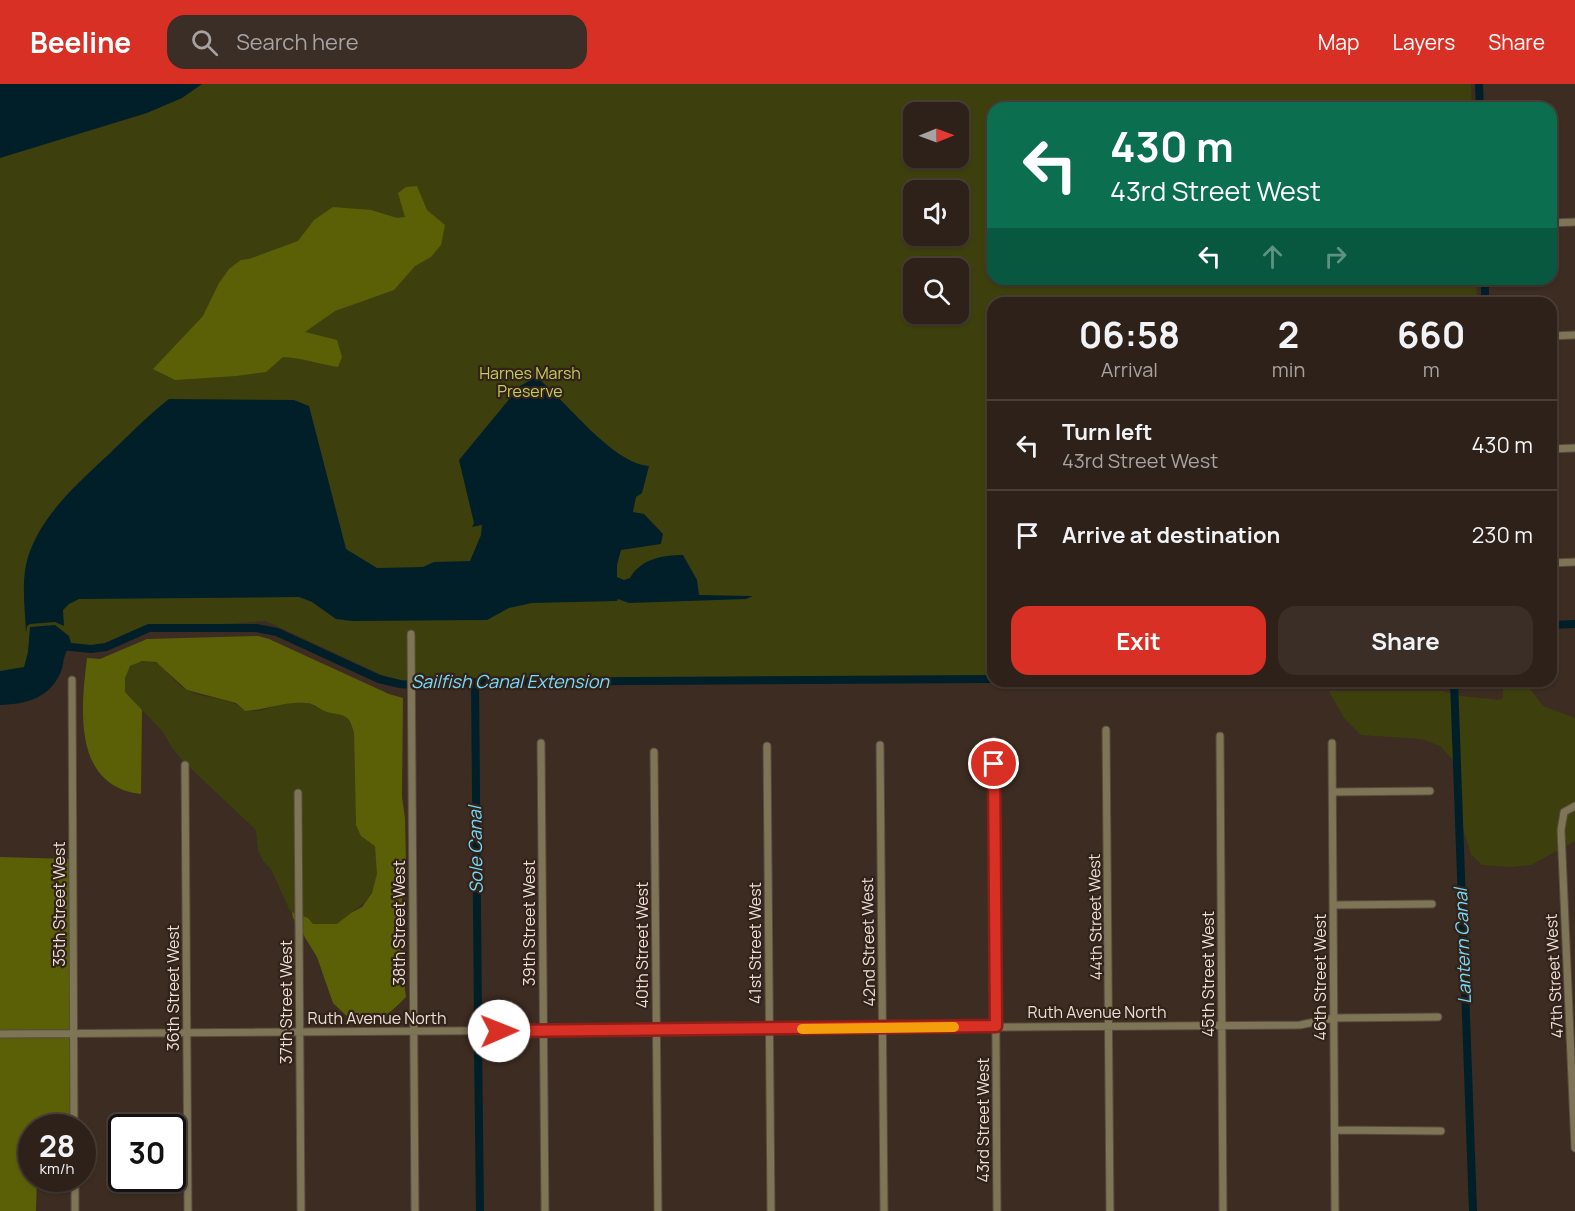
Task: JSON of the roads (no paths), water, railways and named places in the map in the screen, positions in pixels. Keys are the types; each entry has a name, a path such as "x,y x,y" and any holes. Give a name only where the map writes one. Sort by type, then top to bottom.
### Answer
{"street":[{"path":"1557,223 1575,222"},
{"path":"1557,336 1575,335"},
{"path":"1557,449 1575,448"},
{"path":"1557,563 1575,562"},
{"name":"38th Street West","path":"411,634 415,1211"},
{"name":"35th Street West","path":"72,680 74,1114"},
{"name":"44th Street West","path":"1106,730 1110,1211"},
{"name":"45th Street West","path":"1220,736 1223,1211"},
{"name":"43rd Street West","path":"994,741 997,1211"},
{"name":"39th Street West","path":"541,743 545,1211"},
{"name":"46th Street West","path":"1332,743 1335,1211"},
{"name":"42nd Street West","path":"880,745 884,1211"},
{"name":"41st Street West","path":"767,746 771,1211"},
{"name":"40th Street West","path":"654,752 658,1211"},
{"name":"36th Street West","path":"185,765 188,1211"},
{"path":"1333,792 1431,791"},
{"name":"37th Street West","path":"298,794 301,1211"},
{"name":"47th Street West","path":"1573,806 1564,812 1561,830 1575,1148"},
{"path":"1333,905 1432,904"},
{"name":"Ruth Avenue North","path":"0,1034 1300,1025 1334,1018 1438,1017"},
{"path":"1335,1130 1441,1131"},
{"path":"75,1192 75,1211"}],"water":[{"path":"0,84 202,84 182,98 147,113 0,158"},
{"path":"536,377 589,429 619,454 634,462 649,466 642,493 636,497 633,512 644,514 663,534 661,544 621,550 617,577 624,580 630,578 640,566 653,559 683,555 697,580 699,595 753,596 746,599 629,603 618,599 617,601 532,603 509,608 487,620 352,621 336,619 312,602 299,597 79,599 63,610 64,626 55,622 30,624 27,626 26,633 25,571 30,551 44,523 74,487 169,399 294,400 309,406 346,549 377,568 423,567 434,562 470,561 481,535 482,525 472,527 474,523 459,460 520,386"},
{"path":"55,625 69,636 71,643 65,654 62,669 52,687 29,701 0,705 0,671 24,667 30,627"}],"waterway":[{"path":"1479,84 1480,102"},
{"path":"1485,285 1485,297"},
{"path":"1557,625 1575,624"},
{"name":"Sailfish Canal Extension","path":"61,646 91,649 106,647 149,628 256,628 277,632 379,679 424,686 475,682 987,679"},
{"name":"Sole Canal","path":"475,682 478,1019"},
{"name":"Lantern Canal","path":"1454,687 1473,1211"},
{"name":"Sole Canal","path":"478,1042 480,1211"}],"park label":[{"name":"Harnes Marsh Preserve","path":"530,382"}]}
